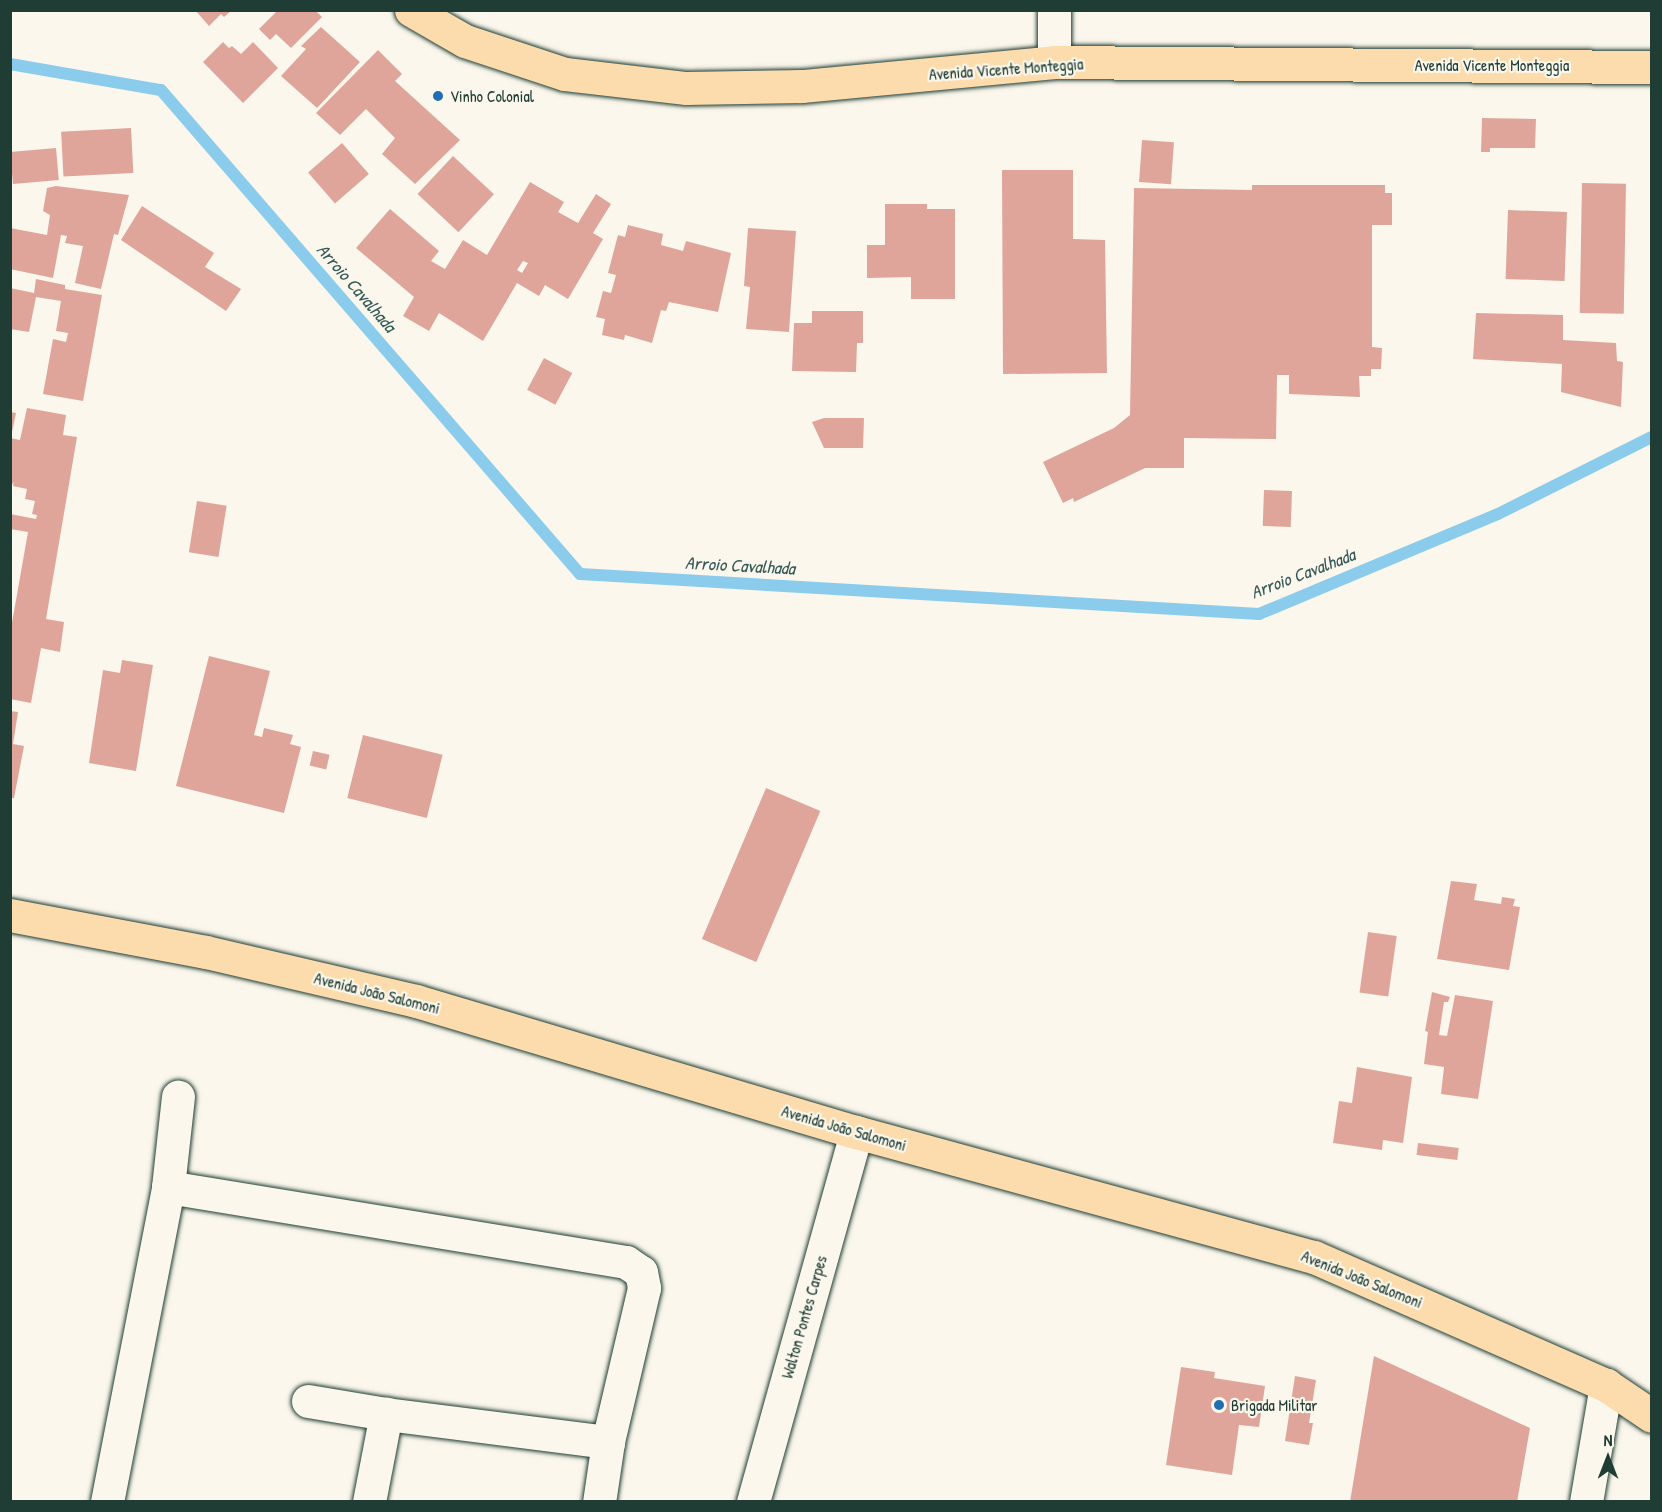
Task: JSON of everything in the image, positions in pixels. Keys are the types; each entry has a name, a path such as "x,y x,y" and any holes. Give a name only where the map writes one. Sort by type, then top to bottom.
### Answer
{"main road":[{"name":"Avenida Vicente Monteggia","path":"411,10 465,41 565,74 686,88 802,86 1054,62 1652,67"},
{"name":"Avenida João Salomoni","path":"10,915 206,952 416,1001 856,1132 1314,1257 1606,1385 1652,1416"}],"street":[{"path":"1054,10 1054,62"},
{"path":"112,1502 107,1501 168,1187 178,1097"},
{"name":"Walton Pontes Carpes","path":"753,1502 856,1132"},
{"path":"168,1187 626,1262 641,1272 644,1288 608,1442 599,1502"},
{"path":"1586,1502 1606,1385"},
{"path":"308,1401 386,1414 608,1442"},
{"path":"369,1502 386,1414"}],"building":[{"path":"195,10 232,10 224,17 221,14 209,26"},
{"path":"278,10 315,10 322,17 291,48 276,34 270,40 259,29"},
{"path":"321,27 360,62 317,108 281,76 306,49 301,46"},
{"path":"223,42 241,54 253,42 278,68 243,103 203,62"},
{"path":"378,50 402,74 395,81 460,140 415,184 382,154 395,138 366,109 340,135 316,113"},
{"path":"1482,118 1536,119 1535,148 1490,148 1490,152 1481,152"},
{"path":"131,128 133,173 63,177 61,132"},
{"path":"1142,140 1174,142 1171,184 1139,182"},
{"path":"342,143 369,174 335,203 308,173"},
{"path":"56,148 59,180 13,184 10,152"},
{"path":"453,156 494,194 458,232 418,194"},
{"path":"1002,170 1073,170 1073,239 1105,240 1107,373 1003,374"},
{"path":"530,182 564,202 558,212 578,223 596,194 611,204 593,233 603,239 568,299 545,285 539,296 517,283 483,341 439,313 429,331 403,316 414,297 356,248 390,209 439,251 431,261 445,269 463,240 487,255","holes":["523,261 528,263 522,273 517,270"]},
{"path":"1582,183 1626,184 1624,314 1580,313"},
{"path":"1252,185 1385,185 1385,193 1392,193 1392,225 1372,225 1372,347 1382,348 1381,369 1371,369 1371,376 1359,376 1360,397 1289,394 1289,375 1277,375 1276,439 1184,438 1184,468 1145,468 1074,502 1073,498 1063,503 1043,462 1114,428 1130,415 1134,188 1252,190"},
{"path":"56,186 129,195 118,235 114,234 101,289 75,283 83,246 65,243 67,236 61,235 53,278 10,269 10,228 47,235 50,215 43,211 47,188"},
{"path":"885,204 927,204 927,209 955,209 955,299 911,299 911,277 867,278 867,245 885,245"},
{"path":"142,206 214,253 205,267 241,289 226,311 121,240"},
{"path":"1508,210 1567,212 1565,281 1506,279"},
{"path":"628,225 663,234 661,245 683,251 686,241 731,253 718,312 669,302 666,311 661,310 652,343 625,335 624,340 602,335 605,319 596,317 603,291 611,293 616,275 608,273 618,235 625,237"},
{"path":"748,228 796,231 789,332 746,329 750,287 744,286"},
{"path":"36,279 65,285 65,289 102,295 83,401 43,394 53,339 66,342 68,333 56,331 61,301 36,297 29,332 10,329 10,288 34,293"},
{"path":"812,311 863,311 863,343 857,343 856,372 792,371 794,323 812,323"},
{"path":"1476,313 1563,315 1563,340 1616,343 1617,361 1623,362 1621,407 1561,392 1562,364 1473,359"},
{"path":"544,358 572,373 555,405 527,390"},
{"path":"27,408 66,415 63,435 77,437 46,619 64,622 60,652 41,648 31,703 10,699 10,634 28,532 10,529 10,514 36,519 37,515 32,514 35,501 25,499 27,489 13,486 14,482 10,487 10,438 20,440"},
{"path":"10,412 16,413 12,432 10,432"},
{"path":"824,418 864,418 863,448 824,448 812,422"},
{"path":"1264,490 1292,491 1291,527 1263,526"},
{"path":"197,501 227,506 218,557 189,552"},
{"path":"209,656 270,671 254,735 262,737 264,728 293,735 290,744 301,747 284,813 176,786"},
{"path":"122,660 153,665 136,771 89,763 103,670 120,673"},
{"path":"10,711 18,712 13,744 24,746 14,798 10,798"},
{"path":"363,735 443,755 427,818 347,798"},
{"path":"313,751 330,755 326,769 310,766"},
{"path":"766,788 820,811 756,962 702,939"},
{"path":"1451,881 1477,884 1474,900 1501,904 1502,897 1515,899 1513,906 1520,907 1509,970 1437,959"},
{"path":"1368,932 1397,936 1388,996 1360,992"},
{"path":"1432,992 1450,997 1448,1002 1444,1002 1439,1035 1447,1036 1455,995 1493,1001 1478,1099 1441,1094 1444,1067 1424,1064 1428,1032 1425,1031"},
{"path":"1357,1067 1412,1077 1403,1143 1383,1140 1382,1150 1333,1143 1339,1101 1352,1103"},
{"path":"1418,1143 1459,1148 1457,1160 1417,1155"},
{"path":"1374,1356 1530,1428 1517,1502 1350,1502"},
{"path":"1181,1367 1215,1372 1214,1378 1265,1386 1259,1427 1239,1425 1232,1475 1166,1465"},
{"path":"1295,1376 1316,1380 1309,1423 1313,1423 1309,1445 1285,1441"}],"waterway":[{"name":"Arroio Cavalhada","path":"10,64 161,90 580,574 1259,614 1498,514 1652,437"}],"place":[{"name":"Vinho Colonial","path":"438,96"},
{"name":"Brigada Militar","path":"1219,1405"}]}
